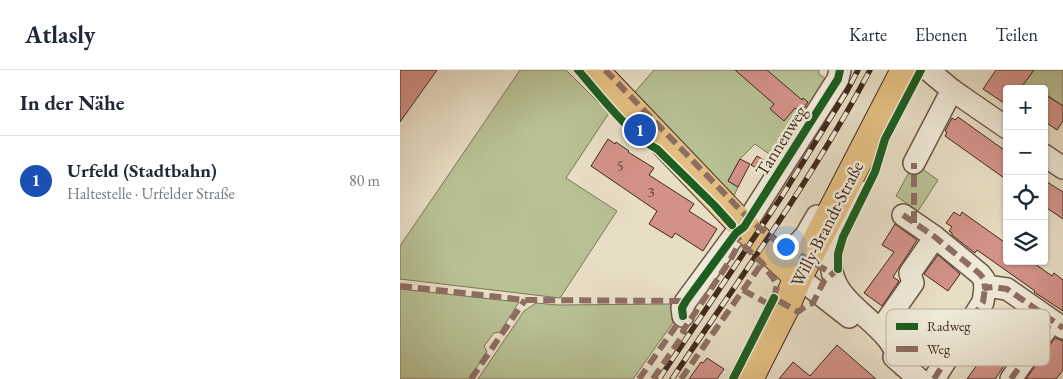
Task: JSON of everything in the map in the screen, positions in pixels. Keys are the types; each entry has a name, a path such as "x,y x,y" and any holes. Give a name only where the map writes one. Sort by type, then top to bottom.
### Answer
{"main road":[{"path":"594,70 744,227 798,277"},
{"name":"Willy-Brandt-Straße","path":"749,379 784,310 798,277 905,70"}],"street":[{"name":"Tannenweg","path":"683,316 682,308 686,301 736,234 744,227 838,79 840,70"},
{"path":"928,70 952,90 1003,125"},
{"path":"914,163 952,90"},
{"path":"771,253 796,246 806,235 850,157 869,142"},
{"path":"869,142 864,172 832,250 833,274 840,292 847,301 886,338"},
{"path":"1048,158 1063,168"},
{"path":"903,215 935,237 984,279 986,288 978,309"},
{"path":"895,309 914,283 910,273 935,237"},
{"path":"798,277 832,302 886,349"},
{"path":"986,288 1007,289 1036,309"},
{"path":"880,330 886,322"},
{"path":"934,379 942,366"},
{"path":"1011,379 1022,366"}],"green space":[{"path":"520,70 566,70 609,113 566,178 617,211 560,298 400,279 400,246"},
{"path":"654,70 819,70 819,74 830,82 779,161 755,144 740,159 728,181 738,187 733,198 633,94"},
{"path":"1029,70 1063,70 1063,106 1048,95 1048,85 1023,85 1032,73"},
{"path":"914,163 938,180 918,211 896,196"},
{"path":"400,289 519,302 500,332 494,333 484,346 487,352 469,379 400,379"},
{"path":"536,303 558,305 671,304 677,317 633,379 478,379 524,311"}],"building":[{"path":"400,70 437,70 400,122"},
{"path":"735,70 767,70 802,100 803,98 808,102 801,113 795,108 784,121 770,109 774,104"},
{"path":"996,70 1034,70 1023,85 1003,85 1003,102 983,89"},
{"path":"1048,97 1063,106 1063,121 1057,130 1048,124"},
{"path":"958,117 1003,149 1003,177 945,136 947,132 945,131 952,118 955,120"},
{"path":"608,139 615,144 616,142 654,168 649,175 694,204 689,211 717,229 703,251 675,233 672,238 649,224 657,211 591,166"},
{"path":"757,156 767,162 762,171 751,165"},
{"path":"740,159 750,164 738,187 728,181"},
{"path":"1048,183 1063,192 1063,219 1048,209"},
{"path":"954,212 960,216 962,212 1003,241 1003,265 1037,265 1052,276 1054,273 1063,280 1063,311 977,250 975,253 952,235 949,231 952,227 946,223"},
{"path":"895,224 917,240 893,277 899,281 882,306 864,293 894,252 882,245"},
{"path":"938,255 960,274 948,291 924,274"},
{"path":"1055,338 1063,341 1063,370 1056,379 1026,379 1035,366 1050,366 1050,345"},
{"path":"837,345 876,379 779,379 793,362 810,376"},
{"path":"707,358 724,369 717,379 689,379 701,362 703,363"},
{"path":"976,366 1004,366 995,379 967,379"}],"railway":[{"path":"659,379 782,196 858,70"},
{"path":"672,379 750,265 825,150 870,70"}],"marked path":[{"path":"605,70 749,219 776,241 833,274"},
{"path":"914,163 914,223"},
{"path":"903,215 935,237 980,274 984,279 985,288 1007,289 1036,309"},
{"path":"734,230 740,242 762,263 773,278 777,285 774,298 798,312 813,303 824,281 838,267"},
{"path":"653,379 681,338 684,329 729,262 740,242"},
{"path":"681,379 762,263"},
{"path":"400,286 525,300 686,301"},
{"path":"979,309 983,302 985,288"},
{"path":"743,290 770,305"},
{"path":"471,379 525,300"},
{"path":"639,379 683,316"},
{"path":"1050,319 1063,328"},
{"path":"934,379 942,366"},
{"path":"1011,379 1020,366"}],"cycle path":[{"path":"578,70 626,124 647,143 657,149 732,225"},
{"path":"683,316 682,308 686,301 736,233 744,227 838,79 840,70"},
{"path":"838,269 838,254 843,237 875,172 885,139 921,70"},
{"path":"733,379 774,298"}],"place":[{"name":"Urfeld (Stadtbahn)","path":"640,130"}]}
